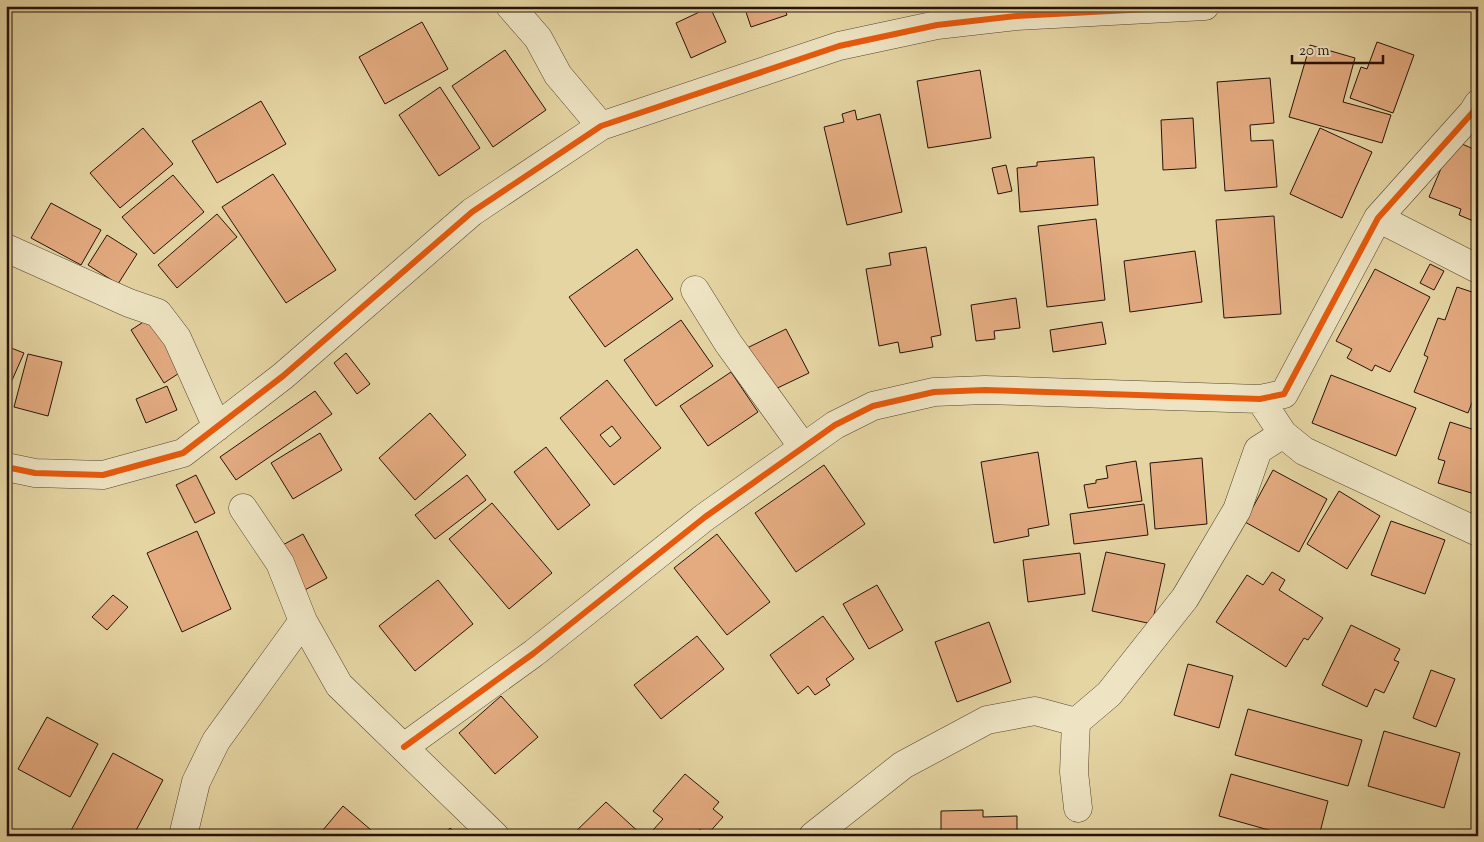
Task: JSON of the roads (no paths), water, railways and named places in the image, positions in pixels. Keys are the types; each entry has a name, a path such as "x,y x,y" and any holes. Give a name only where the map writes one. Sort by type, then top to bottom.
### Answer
{"street":[{"path":"510,6 538,38 558,75 602,126"},
{"path":"6,467 35,474 103,475 183,453 283,376 472,212 602,126 839,46 937,25 1016,16 1206,6"},
{"path":"404,748 534,653 705,517 835,425 873,406 934,392 985,390 1260,399 1284,394 1378,218 1473,112 1478,104"},
{"path":"1378,218 1478,269"},
{"path":"6,248 129,303 158,313 177,338 217,427"},
{"path":"694,290 728,342 803,447"},
{"path":"1260,399 1283,434 1304,450 1478,532"},
{"path":"1078,808 1074,772 1076,722 1109,694 1185,598 1237,510 1258,450 1283,434"},
{"path":"243,508 280,563 303,622 339,685 495,836"},
{"path":"183,836 196,782 216,741 303,622"},
{"path":"813,836 903,765 987,720 1035,711 1076,722"}]}
